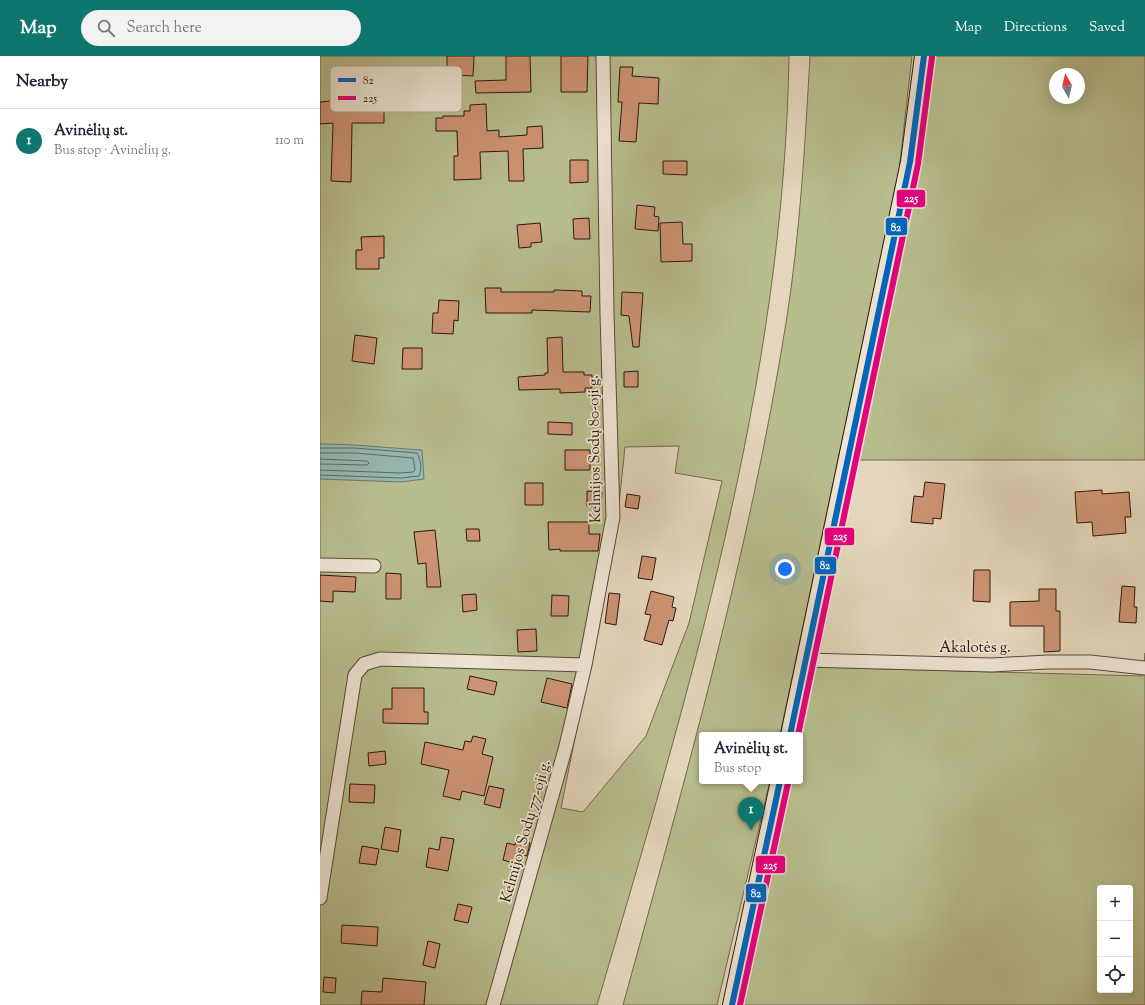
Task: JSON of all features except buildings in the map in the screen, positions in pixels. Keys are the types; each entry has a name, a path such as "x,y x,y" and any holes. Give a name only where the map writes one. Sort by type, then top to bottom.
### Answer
{"main road":[{"path":"791,732 910,162 924,56"},
{"path":"732,1005 779,784"}],"street":[{"name":"Kelmijos Sodų 80-oji g.","path":"585,665 613,516 607,314 603,56"},
{"path":"320,565 374,566"},
{"path":"320,898 355,675 364,664 380,660 585,665"},
{"name":"Akalotės g.","path":"806,660 992,665 1047,662 1090,662 1145,668"},
{"name":"Kelmijos Sodų 77-oji g.","path":"493,1005 566,746 585,665"}],"green space":[{"path":"320,56 789,56 783,177 770,298 750,418 725,536 696,655 665,772 597,1005 320,1005","holes":["679,446 675,473 722,481 689,623 646,736 583,812 561,808 616,533 625,447"]},
{"path":"810,56 912,56 899,171 781,732 699,732 699,784 769,784 717,1005 623,1005 714,666 754,495 771,409 791,290 804,156"},
{"path":"931,56 1145,56 1145,460 857,460 910,214 921,142"},
{"path":"1145,653 1145,1005 740,1005 788,784 803,784 803,732 800,732 814,667 1143,676"}],"water":[{"path":"320,444 358,445 422,450 424,479 401,482 320,479"}],"transit line":[{"name":"82","path":"791,732 910,162 924,56"},
{"name":"225","path":"799,732 918,164 932,57"},
{"name":"82","path":"732,1005 779,784"},
{"name":"225","path":"740,1005 788,784"}],"place":[{"name":"Avinėlių st.","path":"751,830"}]}
